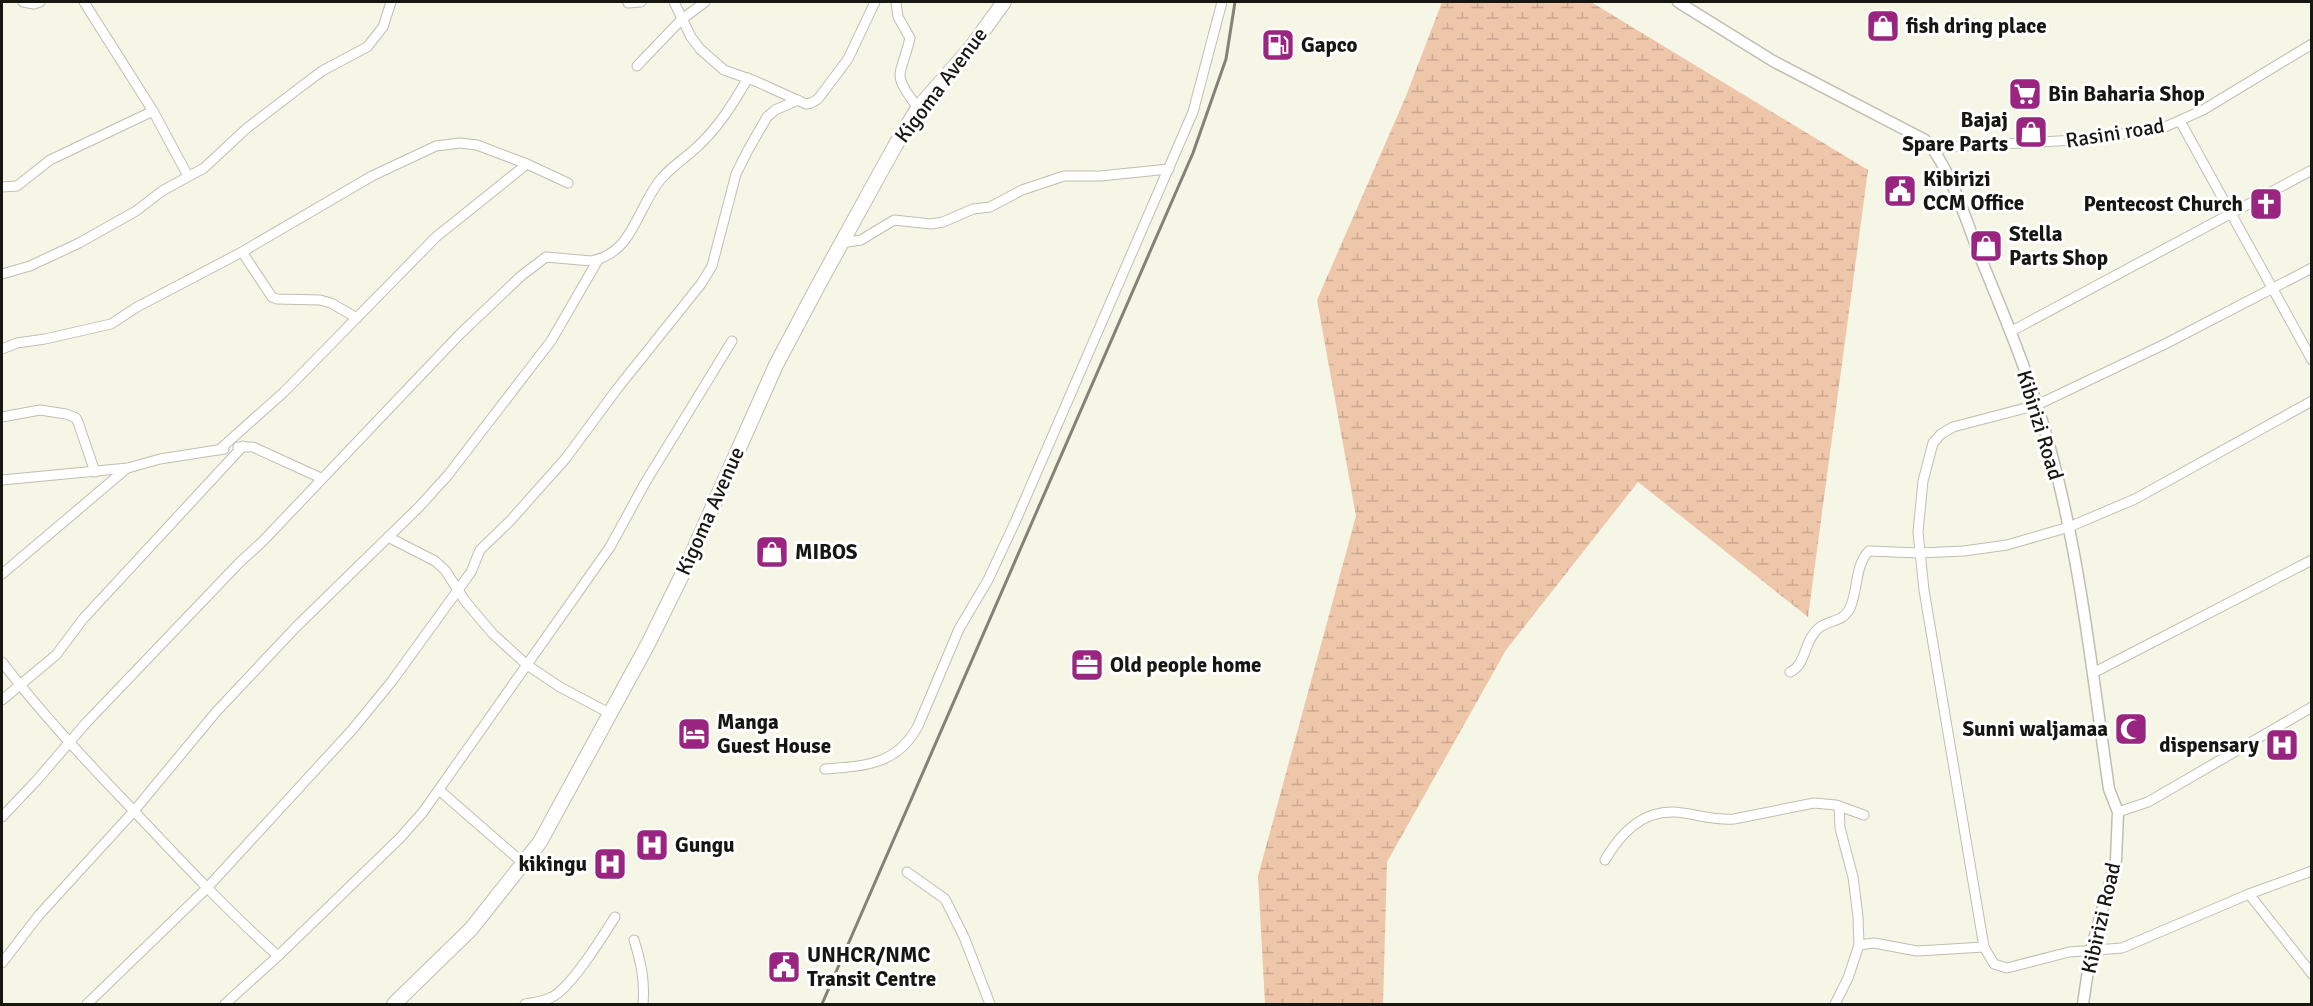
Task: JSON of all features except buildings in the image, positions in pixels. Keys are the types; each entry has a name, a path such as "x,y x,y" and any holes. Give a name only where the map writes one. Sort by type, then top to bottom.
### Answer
{"main road":[{"name":"Kigoma Avenue","path":"394,1005 471,929 540,842 610,714 687,565 776,365 841,243 918,108 970,49 1004,2"}],"street":[{"path":"23,2 34,4 40,2"},
{"path":"84,2 153,111 188,176"},
{"path":"2,274 30,266 79,243 136,211 162,191 204,168 248,128 322,71 367,47 383,27 391,2"},
{"path":"628,3 641,2"},
{"path":"674,2 691,37 724,70 748,78 806,104 811,103 824,92 848,59 875,2"},
{"path":"637,66 681,20 705,2"},
{"path":"896,2 898,17 910,38 901,64 900,81 918,108"},
{"path":"825,769 873,764 901,751 911,740 959,629 988,579 1012,529 1169,168 1200,90 1222,2"},
{"name":"Kibirizi Road","path":"1678,2 1773,61 1925,140 1933,148 1959,203 2010,332 2048,441 2069,527 2109,789 2118,812 2115,867 2091,950 2083,1005"},
{"name":"Rasini road","path":"1933,148 2092,139 2147,131 2180,122 2223,99 2312,44"},
{"path":"2,963 39,915 134,811 216,712 296,627 388,537 448,474 551,341 598,260 618,247 631,234 660,180 717,126 734,103 748,78"},
{"path":"87,1005 114,976 207,888 352,730 392,681 471,572 480,550 566,458 617,389 701,284 712,266 730,192 748,150 767,117 775,110 798,100"},
{"path":"2,187 17,186 50,160 153,111"},
{"path":"2180,122 2312,360"},
{"path":"2,349 17,343 111,324 137,307 242,252 372,176 436,146 460,142 477,145 568,183"},
{"path":"219,450 284,392 436,237 527,164"},
{"path":"841,243 861,240 894,220 931,224 951,220 973,209 990,207 1022,190 1052,179 1169,168"},
{"path":"2010,332 2312,170"},
{"path":"242,252 272,297 320,300 331,303 357,318"},
{"path":"2,817 69,743 321,478 459,335 521,276 543,258 598,260"},
{"path":"2312,268 2174,339 2037,405 1953,427 1941,434 1933,443 1919,510 1919,553 1950,733 1973,890 1984,947 1994,964 2007,968 2069,952 2122,948 2248,894 2312,871"},
{"path":"225,1005 400,838 439,790 488,717 610,547 645,483 732,341"},
{"path":"1790,672 1800,666 1807,642 1813,633 1845,615 1851,607 1861,563 1869,551 1919,553 1964,551 2007,545 2069,527 2134,499 2312,401"},
{"path":"2,417 40,410 76,418 95,472"},
{"path":"2,480 128,468 160,459 243,446 253,447 321,478"},
{"path":"2,700 56,655 83,619 243,446"},
{"path":"2,574 128,468"},
{"path":"388,537 435,561 445,570 457,590 493,634 526,665 560,687 610,714"},
{"path":"2092,673 2312,560"},
{"path":"2,662 69,743 207,888 278,956"},
{"path":"2118,812 2148,802 2312,707"},
{"path":"439,790 524,864"},
{"path":"1605,860 1626,830 1636,821 1652,815 1673,812 1723,820 1806,804 1825,803 1864,815"},
{"path":"1835,1005 1848,978 1851,962 1859,945 1853,877 1840,828 1839,806"},
{"path":"907,872 945,899 990,1005"},
{"path":"2248,894 2312,974"},
{"path":"525,1005 556,995 584,963 615,917"},
{"path":"634,940 645,985 643,1005"},
{"path":"1859,945 1874,943 1917,951 1984,947"}],"green space":[{"path":"1442,2 1591,2 1868,170 1808,617 1638,482 1506,650 1387,862 1383,1004 1265,1004 1258,876 1356,516 1317,300 1406,96"}],"railway":[{"path":"822,1004 1193,153 1226,59 1235,2"}],"place":[{"name":"fish dring place","path":"1883,26"},
{"name":"Gapco","path":"1278,45"},
{"name":"Bin Baharia Shop","path":"2025,94"},
{"name":"Bajaj Spare Parts","path":"2031,132"},
{"name":"Kibirizi CCM Office","path":"1900,191"},
{"name":"Pentecost Church","path":"2266,204"},
{"name":"Stella Parts Shop","path":"1986,246"},
{"name":"MIBOS","path":"772,552"},
{"name":"Old people home","path":"1087,665"},
{"name":"Sunni waljamaa","path":"2131,729"},
{"name":"Manga Guest House","path":"694,734"},
{"name":"dispensary","path":"2282,745"},
{"name":"Gungu","path":"652,845"},
{"name":"kikingu","path":"610,864"},
{"name":"UNHCR/NMC Transit Centre","path":"784,967"}]}
